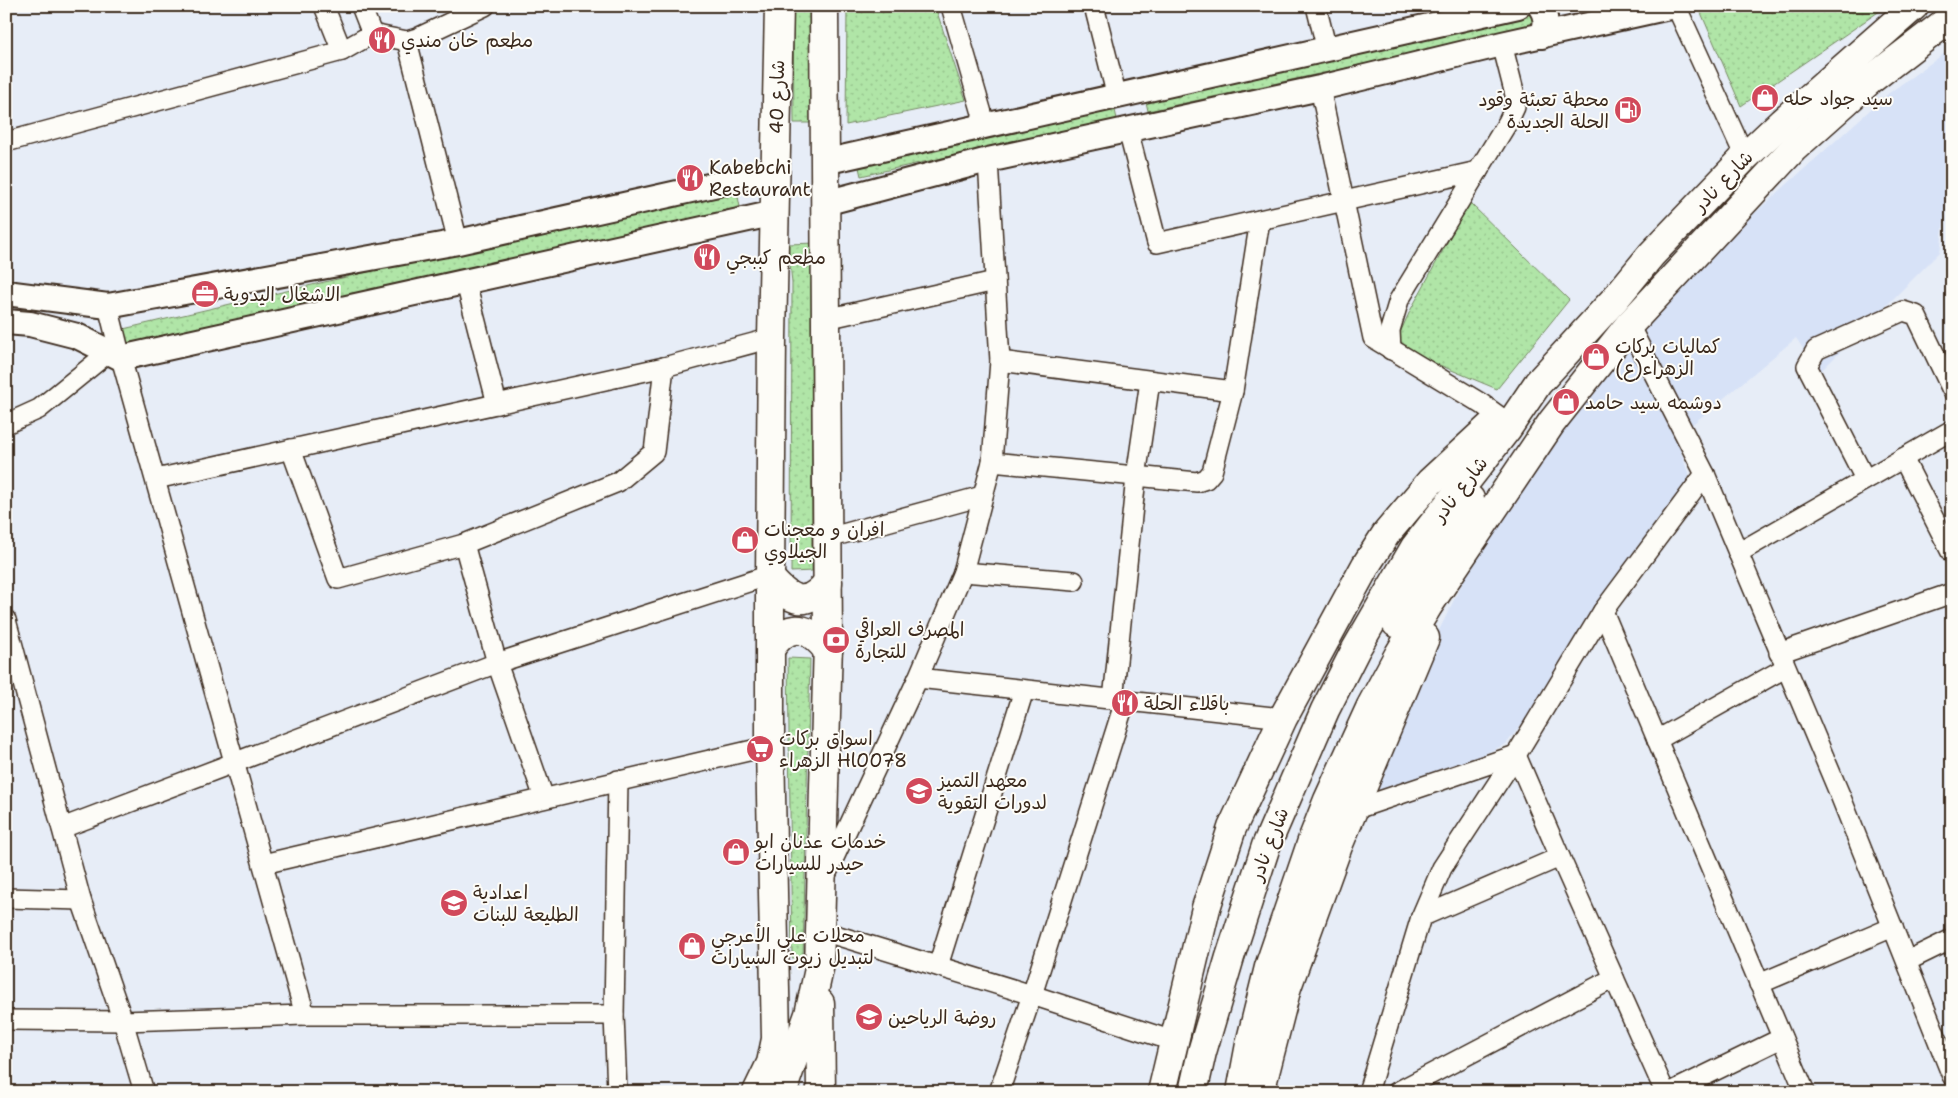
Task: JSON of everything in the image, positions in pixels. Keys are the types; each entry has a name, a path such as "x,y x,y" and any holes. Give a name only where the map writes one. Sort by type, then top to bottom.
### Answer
{"main road":[{"name":"شارع 40","path":"757,1092 771,1063 776,1038 770,746 770,577 772,338 779,6"},
{"path":"820,1092 819,969 828,651 824,6"},
{"path":"1832,76 1874,33 1883,22 1891,6"},
{"name":"شارع نادر","path":"1193,1092 1202,1052 1244,912 1274,828 1325,710 1356,649 1415,547 1538,383 1614,300 1651,255 1745,157 1832,76 1914,6"},
{"name":"شارع نادر","path":"1241,1092 1250,1044 1270,967 1328,800 1372,706 1399,654 1428,606 1552,422 1629,324 1794,148 1869,81 1952,17"},
{"path":"1162,1092 1206,908 1232,828 1283,718 1366,565 1386,534 1430,482 1507,422"},
{"path":"1224,1092 1247,985 1259,941 1307,806 1360,689 1399,617 1465,510 1507,422"},
{"path":"1260,1092 1287,987 1352,810 1423,643 1432,617 1470,545"},
{"path":"770,577 785,594 803,600 815,595 828,582"},
{"path":"771,648 776,640 787,632 800,630 814,634 828,651"},
{"path":"784,1092 786,1080 809,1014 819,969"}],"street":[{"path":"324,6 342,51"},
{"path":"361,6 372,34"},
{"path":"6,142 342,51 372,34 407,41 485,6"},
{"path":"951,6 986,127"},
{"path":"1094,6 1126,95 1134,105 1138,117 1137,128 1157,243 1478,171"},
{"path":"1316,6 1326,50"},
{"path":"824,162 1518,6"},
{"path":"1540,6 1544,12 1546,24 1542,36"},
{"path":"825,203 988,160 1320,88 1542,36 1585,16 1675,6 1745,157"},
{"path":"407,41 458,242"},
{"path":"1391,350 1390,330 1399,300 1516,106 1515,94 1502,44"},
{"path":"1320,88 1373,338 1482,404 1507,422"},
{"path":"822,883 918,678 963,572 992,462 1000,361 988,160"},
{"path":"6,293 108,306 458,242 776,171"},
{"path":"6,424 39,409 115,355 466,283 775,214"},
{"path":"992,462 1197,482 1206,479 1212,472 1233,391 1260,220"},
{"path":"826,319 995,281"},
{"path":"466,283 497,404"},
{"path":"108,306 115,355 156,479 305,1015"},
{"path":"1865,478 1807,366 1816,350 1903,311 1916,315 1952,390"},
{"path":"6,322 30,324 77,336 115,355"},
{"path":"1629,324 1705,474 1782,661 1840,795 1952,1076"},
{"path":"156,479 664,367 772,338"},
{"path":"1000,361 1233,391"},
{"path":"292,449 338,579 464,544 618,482 654,452 664,367"},
{"path":"999,1092 1032,995 1119,700 1136,477 1150,381"},
{"path":"1738,553 1865,478 1952,430"},
{"path":"1903,458 1952,554"},
{"path":"1368,1092 1421,917 1442,868 1516,755 1603,612 1705,474"},
{"path":"828,538 982,496"},
{"path":"464,544 497,663 544,798"},
{"path":"963,572 1074,581"},
{"path":"62,828 497,663 770,577"},
{"path":"1657,740 1782,661 1952,593"},
{"path":"1603,612 1804,1092"},
{"path":"6,620 81,900 123,1021 144,1092"},
{"path":"918,678 1283,718"},
{"path":"938,966 1024,690"},
{"path":"263,864 770,746"},
{"path":"1352,810 1516,755"},
{"path":"1516,755 1665,1092"},
{"path":"617,1092 614,1015 618,780"},
{"path":"1421,917 1560,857"},
{"path":"6,898 81,900"},
{"path":"1759,984 1893,927"},
{"path":"820,930 1032,995 1173,1041"},
{"path":"1907,961 1952,939"},
{"path":"1397,1092 1614,978"},
{"path":"6,1020 123,1021 305,1015 614,1015"},
{"path":"1671,1092 1782,1038"}],"shaded area":[{"path":"1952,48 1952,161 1940,252 1819,373 1796,338 1676,438 1697,499 1506,744 1348,815 1485,537 1669,290 1889,93"}],"green space":[{"path":"793,6 809,6 810,123 794,123"},
{"path":"847,6 935,6 966,100 846,125"},
{"path":"1713,6 1887,6 1741,106 1699,8"},
{"path":"1535,13 1540,26 1148,111 1144,93"},
{"path":"1112,97 1117,119 861,176 857,159"},
{"path":"736,186 740,207 127,351 119,330"},
{"path":"1469,202 1569,300 1497,389 1394,346 1410,311"},
{"path":"816,243 811,285 812,571 791,572 792,283 788,244"},
{"path":"788,658 810,659 803,957 792,958"}],"place":[{"name":"مطعم خان مندي","path":"382,40"},
{"name":"سيد جواد حله","path":"1765,98"},
{"name":"محطة تعبئة وقود الحلة الجديدة","path":"1628,110"},
{"name":"Kabebchi Restaurant","path":"690,178"},
{"name":"مطعم كببجي","path":"707,257"},
{"name":"الاشغال اليدوية","path":"205,294"},
{"name":"كماليات بركات الزهراء(ع)","path":"1596,357"},
{"name":"دوشمه سيد حامد","path":"1566,402"},
{"name":"افران و معجنات الجيلاوي","path":"745,540"},
{"name":"المصرف العراقي للتجارة","path":"836,640"},
{"name":"باقلاء الحلة","path":"1125,703"},
{"name":"اسواق بركات الزهراء Hl0078","path":"760,749"},
{"name":"معهد التميز لدورات التقوية","path":"919,791"},
{"name":"خدمات عدنان ابو حيدر للسيارات","path":"736,852"},
{"name":"اعدادية الطليعة للبنات","path":"454,903"},
{"name":"محلات علي الأعرجي لتبديل زيوت السيارات","path":"692,946"},
{"name":"روضة الرياحين","path":"869,1017"}]}
